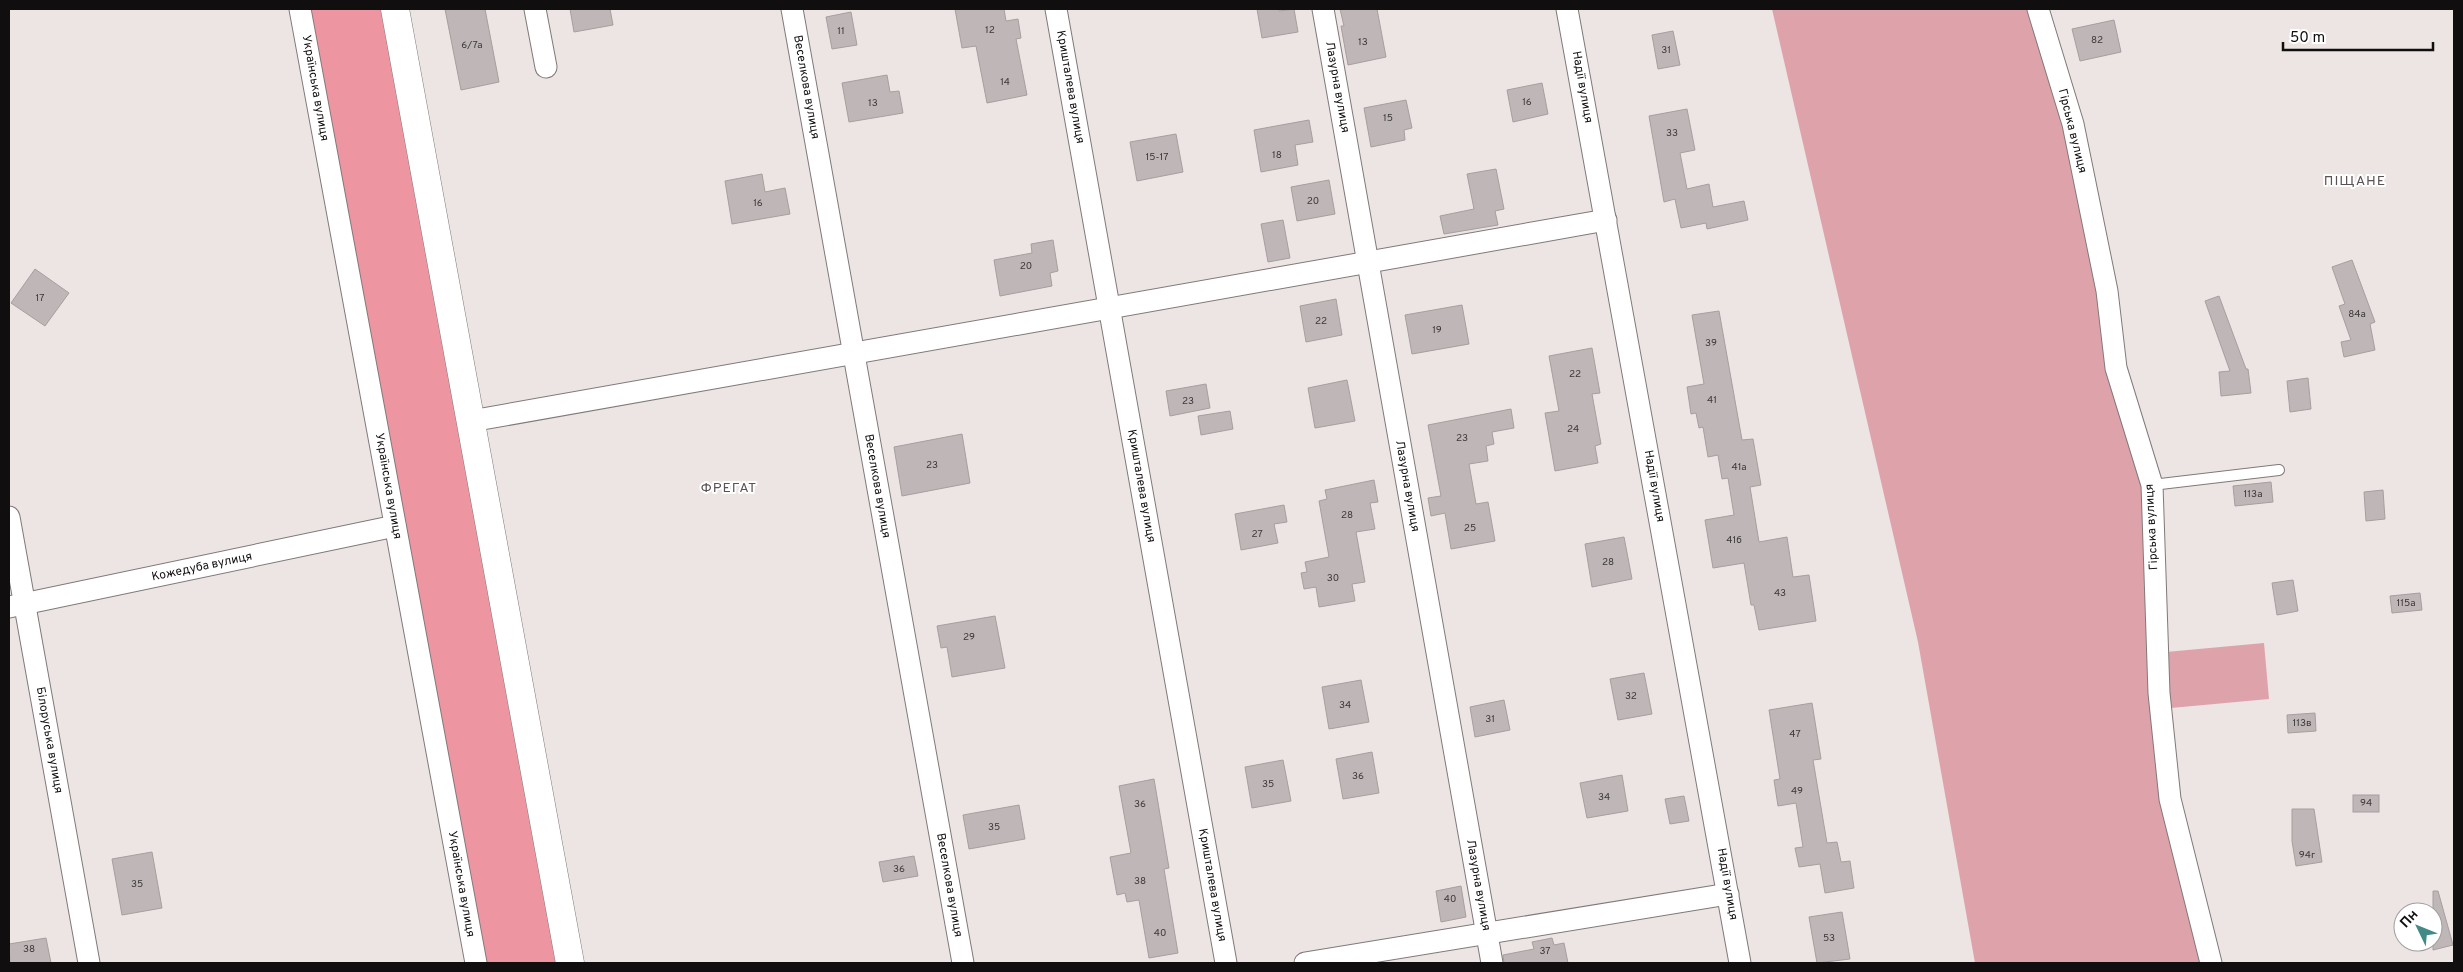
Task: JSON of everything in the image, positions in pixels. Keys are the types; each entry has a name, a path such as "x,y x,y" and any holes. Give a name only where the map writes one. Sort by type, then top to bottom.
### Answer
{"street":[{"name":"Українська вулиця","path":"300,9 476,963"},
{"path":"395,9 570,963"},
{"path":"535,9 546,67"},
{"name":"Веселкова вулиця","path":"792,9 963,963"},
{"name":"Кришталева вулиця","path":"1056,9 1226,963"},
{"name":"Лазурна вулиця","path":"1323,9 1492,963"},
{"name":"Надії вулиця","path":"1568,9 1740,963"},
{"name":"Гірська вулиця","path":"2038,9 2073,124 2107,290 2116,368 2152,484 2158,692 2170,799 2211,963"},
{"path":"471,421 1606,220"},
{"name":"Білоруська вулиця","path":"9,517 17,606 89,963"},
{"name":"Кожедуба вулиця","path":"17,606 395,526"},
{"path":"1305,963 1728,894"}],"lane":[{"path":"2152,484 2279,470"}],"shaded area":[{"path":"300,9 382,9 556,963 476,963"},
{"path":"1772,9 2038,9 2152,485 2159,693 2211,963 1975,963 1918,642"},
{"path":"2264,643 2269,699 2171,708 2166,652"}],"building":[{"path":"445,9 485,9 499,82 461,90"},
{"path":"570,9 610,9 613,25 574,32"},
{"path":"955,9 1004,9 1006,21 1018,19 1021,38 1016,39 1027,95 987,103 976,46 962,48"},
{"path":"1257,9 1279,9 1279,11 1294,9 1298,32 1262,38"},
{"path":"1340,9 1377,9 1386,57 1348,65 1341,26 1344,26"},
{"path":"851,12 857,45 832,49 826,17"},
{"path":"2114,20 2121,52 2080,61 2072,29"},
{"path":"1673,31 1680,65 1658,69 1652,35"},
{"path":"887,75 890,92 899,91 903,113 849,122 842,83"},
{"path":"1542,83 1548,114 1513,122 1507,90"},
{"path":"1406,100 1412,128 1404,130 1405,140 1371,147 1364,108"},
{"path":"1687,109 1695,150 1680,153 1687,189 1709,184 1713,207 1744,201 1748,220 1707,229 1706,223 1681,228 1675,199 1664,202 1649,116"},
{"path":"1309,120 1313,142 1295,145 1298,165 1261,172 1254,130"},
{"path":"1176,134 1183,172 1137,181 1130,142"},
{"path":"1496,169 1504,209 1495,211 1498,225 1444,234 1440,216 1474,209 1467,174"},
{"path":"762,174 765,192 785,188 790,214 732,224 725,181"},
{"path":"1329,180 1335,214 1297,221 1291,187"},
{"path":"1283,220 1290,258 1268,262 1261,224"},
{"path":"1053,240 1058,271 1050,273 1052,286 1000,296 994,260 1032,253 1031,244"},
{"path":"2352,260 2375,322 2370,324 2375,350 2344,357 2341,342 2351,340 2339,306 2345,304 2332,267"},
{"path":"35,269 69,293 45,326 11,303"},
{"path":"2219,296 2246,369 2248,369 2251,393 2221,396 2219,372 2230,371 2205,301"},
{"path":"1336,299 1342,335 1306,342 1300,306"},
{"path":"1462,305 1469,344 1412,354 1405,315"},
{"path":"1719,311 1742,440 1753,439 1761,485 1750,487 1759,542 1787,537 1793,577 1809,575 1816,621 1759,630 1754,605 1751,605 1744,563 1713,568 1705,520 1734,515 1728,478 1722,479 1718,455 1708,457 1703,427 1699,428 1696,413 1691,414 1687,387 1704,384 1692,315"},
{"path":"1592,348 1600,393 1592,394 1601,444 1595,446 1598,463 1555,471 1545,413 1559,411 1549,356"},
{"path":"2308,378 2311,409 2290,412 2287,381"},
{"path":"1347,380 1355,421 1315,428 1308,388"},
{"path":"1206,384 1210,408 1170,416 1166,391"},
{"path":"1511,409 1514,428 1492,432 1494,444 1486,446 1488,461 1469,464 1476,504 1488,502 1495,541 1451,549 1445,513 1431,516 1428,498 1441,496 1428,425"},
{"path":"1230,411 1233,429 1201,435 1198,416"},
{"path":"962,434 970,483 902,496 894,447"},
{"path":"1374,480 1378,502 1370,503 1375,529 1356,532 1365,582 1352,584 1355,601 1319,607 1316,587 1304,589 1301,573 1307,572 1305,562 1329,557 1319,501 1327,499 1325,490"},
{"path":"2271,482 2273,502 2235,506 2233,486"},
{"path":"2383,490 2385,519 2366,521 2364,492"},
{"path":"1284,505 1287,522 1274,524 1278,543 1241,550 1235,514"},
{"path":"1624,537 1632,579 1592,587 1585,544"},
{"path":"2293,580 2298,611 2277,615 2272,583"},
{"path":"2420,593 2422,610 2392,613 2390,596"},
{"path":"995,616 1005,668 952,677 947,647 941,648 937,626"},
{"path":"1644,673 1652,714 1618,720 1610,679"},
{"path":"1361,680 1369,722 1329,729 1322,687"},
{"path":"1504,700 1510,730 1475,737 1470,707"},
{"path":"1812,703 1821,759 1813,760 1827,843 1837,842 1841,862 1850,861 1854,888 1825,893 1820,864 1799,867 1795,848 1803,847 1796,803 1778,806 1774,780 1780,779 1769,710"},
{"path":"2315,713 2316,731 2288,733 2287,715"},
{"path":"1372,752 1379,793 1343,799 1336,759"},
{"path":"1283,760 1291,801 1252,808 1245,767"},
{"path":"1622,775 1628,811 1587,818 1580,783"},
{"path":"1154,779 1169,868 1164,869 1178,953 1149,958 1139,900 1127,902 1125,893 1117,895 1110,857 1131,853 1119,786"},
{"path":"2353,795 2379,795 2379,812 2353,812"},
{"path":"1684,796 1689,821 1670,824 1665,799"},
{"path":"1019,805 1025,839 969,849 963,815"},
{"path":"2292,809 2314,809 2322,862 2296,866 2292,841"},
{"path":"152,852 162,908 122,915 112,859"},
{"path":"914,856 918,876 883,882 879,862"},
{"path":"1461,886 1466,917 1441,922 1436,891"},
{"path":"2433,891 2438,891 2441,902 2433,902"},
{"path":"2443,909 2453,945 2443,948"},
{"path":"1842,912 1850,959 1817,963 1809,917"},
{"path":"46,938 51,963 10,963 9,944"},
{"path":"1552,938 1554,945 1564,943 1568,963 1504,963 1503,955 1534,949 1532,942"}],"district":[{"name":"ПІЩАНЕ","path":"2355,181"},
{"name":"ФРЕГАТ","path":"729,488"}]}
